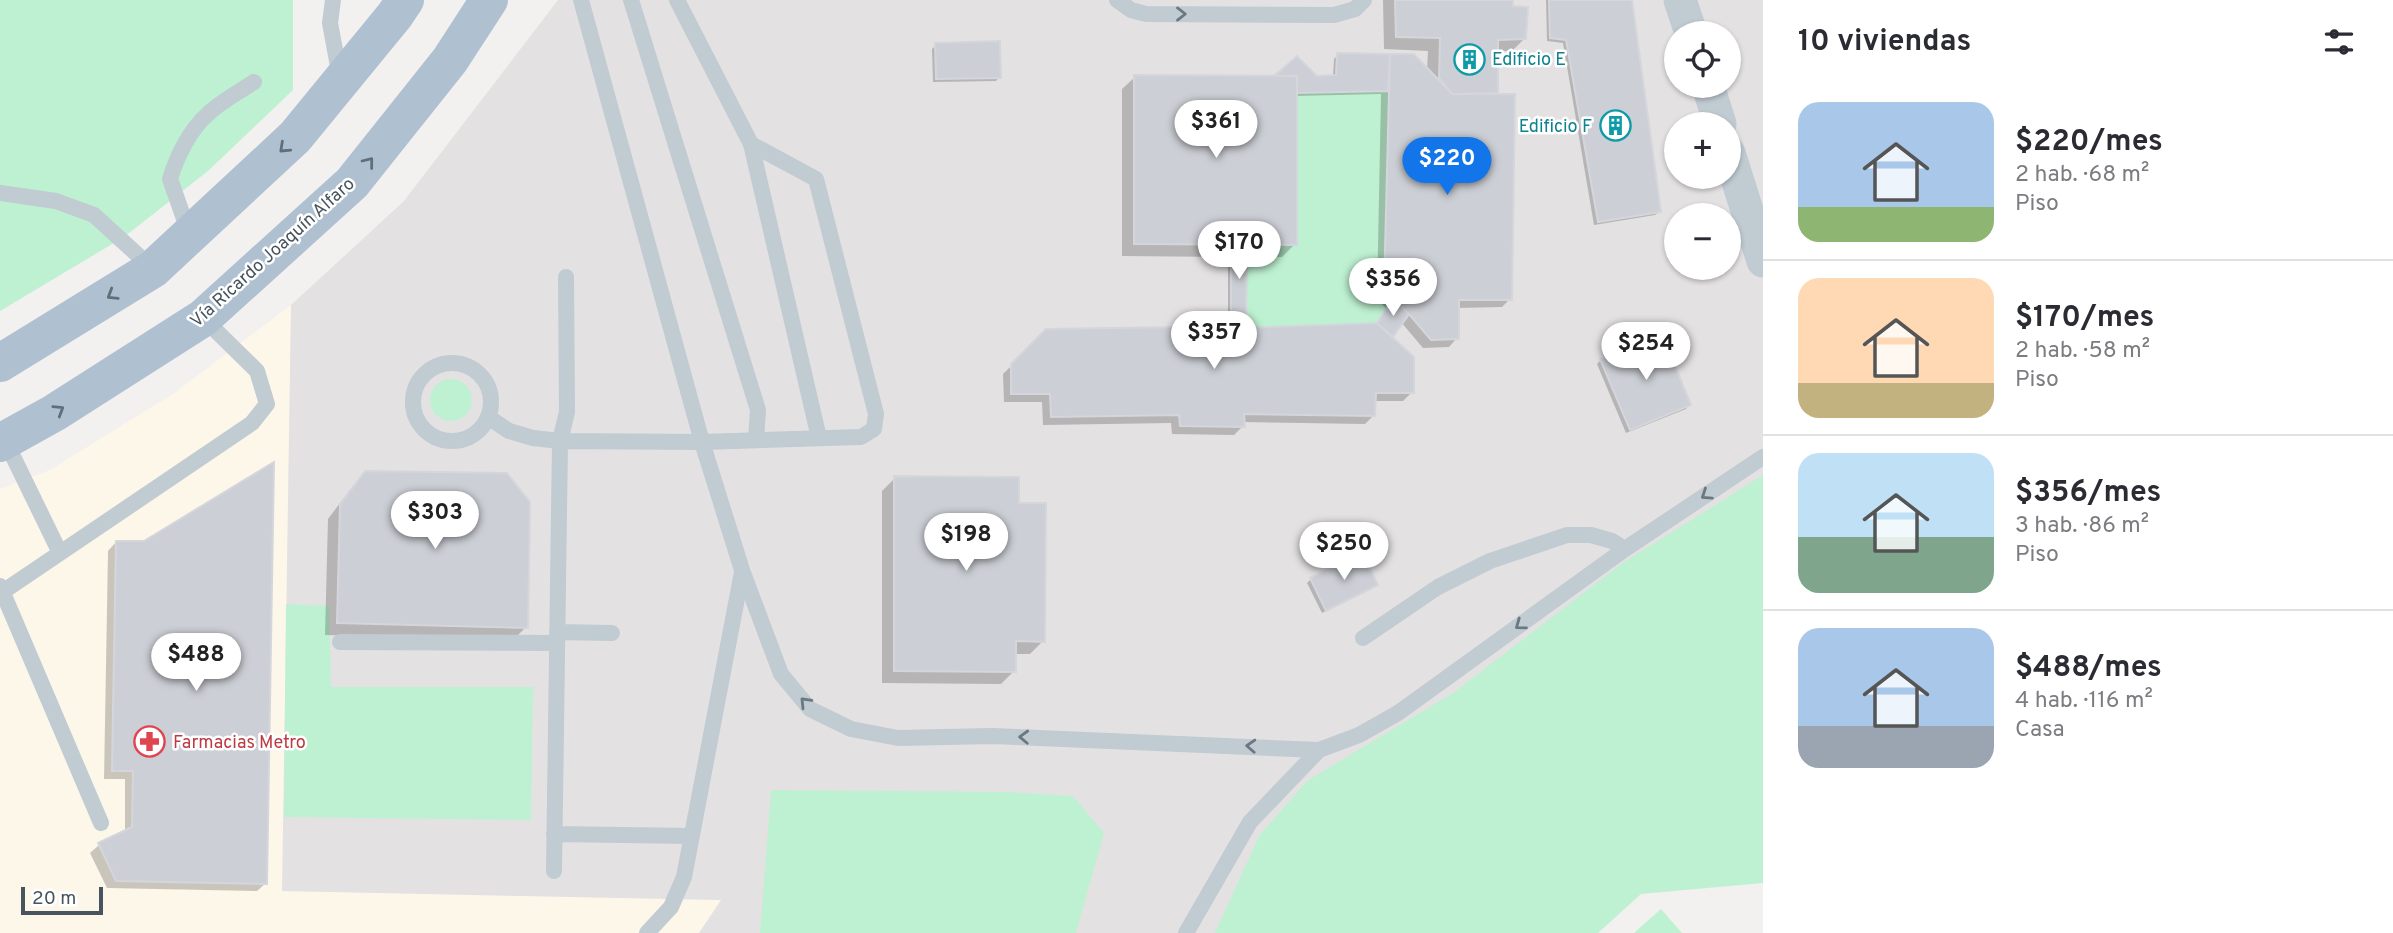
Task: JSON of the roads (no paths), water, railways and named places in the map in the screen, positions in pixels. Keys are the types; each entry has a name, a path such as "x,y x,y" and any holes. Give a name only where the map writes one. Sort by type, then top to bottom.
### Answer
{"main road":[{"path":"0,363 153,269 295,138 405,0"},
{"name":"Vía Ricardo Joaquín Alfaro","path":"3,442 54,413 203,318 352,183 450,60 489,0"}],"street":[{"path":"1680,0 1687,21"},
{"path":"1740,189 1763,261"}],"lane":[{"path":"333,0 330,23 341,83"},
{"path":"581,0 702,442 742,570 781,674 810,709 851,729 898,738 1006,736 1319,750 1359,736 1398,713 1625,549 1763,457"},
{"path":"631,0 758,410 756,440"},
{"path":"677,0 751,144 820,438"},
{"path":"1117,0 1131,10 1146,14 1315,15 1334,15 1355,9 1364,0"},
{"path":"189,235 170,179 184,143 207,114 254,82"},
{"path":"488,417 509,431 533,438 560,441 702,442 861,437 874,429 876,414 816,179 751,144"},
{"path":"0,193 56,201 94,215 153,269"},
{"path":"554,871 560,441 567,412 566,277"},
{"path":"101,823 2,589 252,423 267,404 257,372 203,318"},
{"path":"452,362 465,365 485,380 492,405 488,417 481,428 471,436 446,440 433,436 423,428 413,405 419,380 439,365 452,362"},
{"path":"3,442 60,553"},
{"path":"1363,638 1438,587 1503,557 1567,536 1591,535 1612,541 1625,549"},
{"path":"647,933 671,907 679,893 742,570"},
{"path":"340,642 557,637 611,633"},
{"path":"1186,933 1250,822 1319,750"},
{"path":"554,834 692,836"}],"place":[{"name":"Edificio E","path":"1469,59"},
{"name":"Edificio F","path":"1615,126"},
{"name":"Farmacias Metro","path":"150,742"}]}
